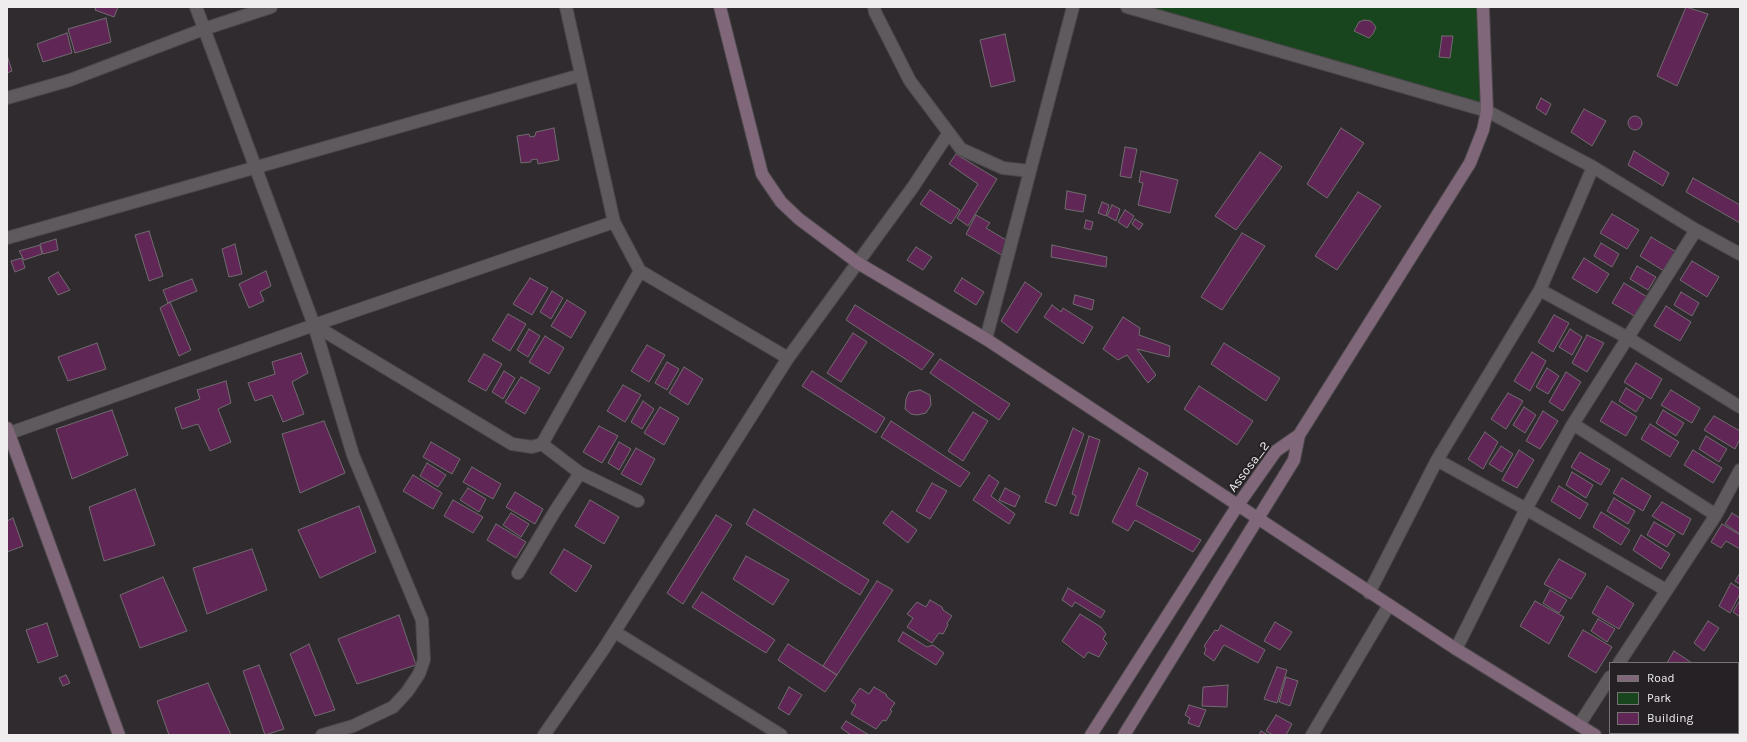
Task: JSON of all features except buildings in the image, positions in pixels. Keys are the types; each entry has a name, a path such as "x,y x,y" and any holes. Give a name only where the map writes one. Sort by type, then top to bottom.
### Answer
{"street":[{"path":"196,7 314,325 353,455 422,620 424,660 419,674 407,692 393,707 352,726 322,735"},
{"path":"7,98 70,80 204,29 271,7"},
{"path":"566,7 614,222 640,271 788,358"},
{"path":"720,7 762,174 785,206 799,219 858,263 986,339 1259,518 1389,606 1595,735"},
{"path":"874,7 910,81 948,134 961,149 1003,168 1030,172"},
{"path":"986,339 1073,7"},
{"path":"1127,7 1487,111 1593,167 1696,230 1740,254"},
{"path":"1124,735 1294,460 1299,435 1470,163 1483,130 1487,111 1483,7"},
{"path":"7,238 580,74"},
{"path":"544,735 615,632 788,358 913,188 948,134"},
{"path":"1369,592 1437,460 1540,290 1593,167"},
{"path":"119,735 8,432 614,222"},
{"path":"1456,649 1526,509 1573,424 1696,230"},
{"path":"314,325 512,444 532,447 542,444 640,271"},
{"path":"1540,290 1628,338 1740,407"},
{"path":"1573,424 1716,515"},
{"name":"Assosa_2","path":"1091,735 1238,505 1276,451 1299,435"},
{"path":"542,444 580,473 638,500"},
{"path":"1437,460 1526,509 1666,590"},
{"path":"1620,662 1716,515 1740,470"},
{"path":"518,573 555,510 580,473"},
{"path":"1312,735 1389,606"},
{"path":"615,632 781,735"},
{"path":"1579,725 1609,679"}],"green space":[{"path":"1128,7 1481,7 1482,111"}]}
